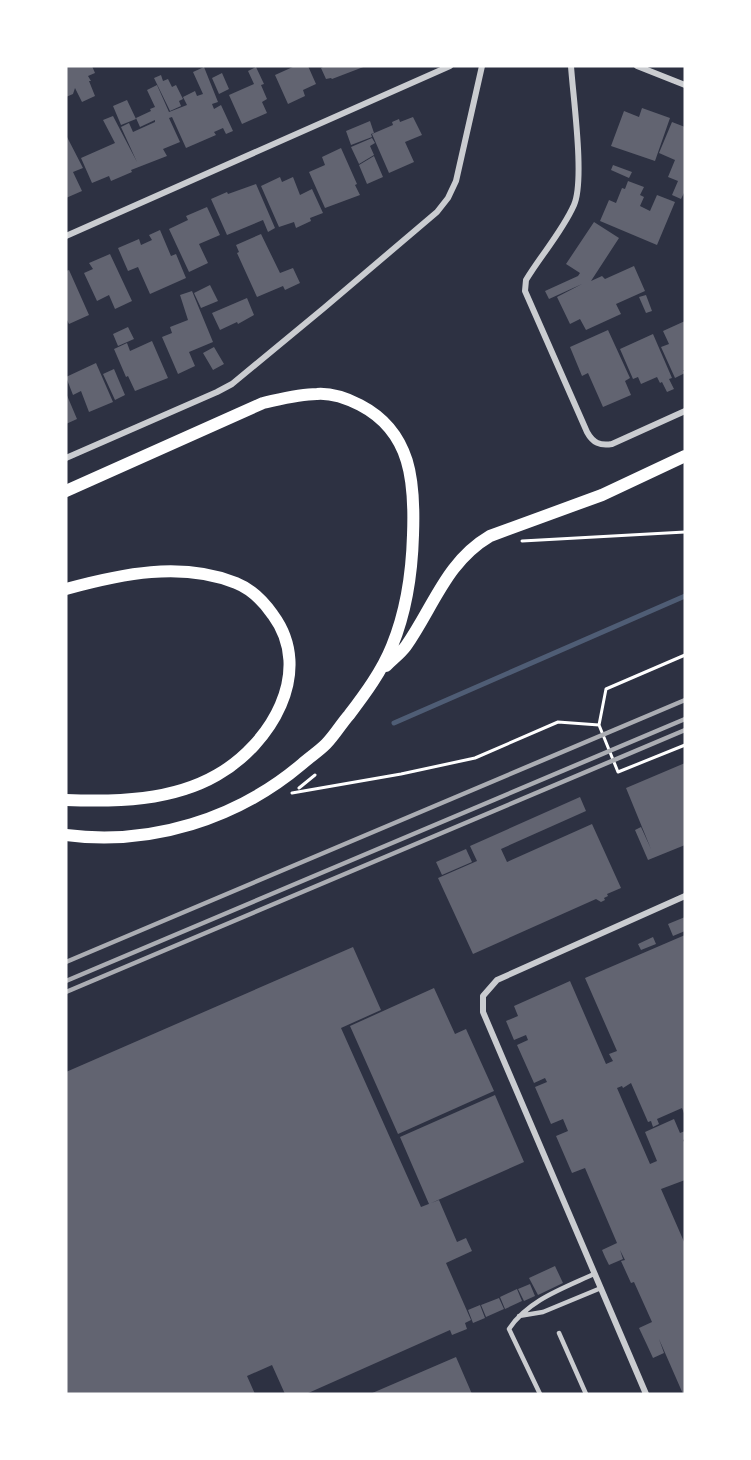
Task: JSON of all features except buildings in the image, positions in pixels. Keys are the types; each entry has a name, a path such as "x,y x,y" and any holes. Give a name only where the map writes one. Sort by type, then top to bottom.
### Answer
{"main road":[{"path":"66,491 263,403 319,393 351,400 374,412 390,428 403,448 409,466 414,510 412,561 404,604 392,646 365,694 326,744 278,784 227,812 184,827 131,837 66,835"},
{"path":"375,676 405,647 451,569 474,545 490,536 602,495 685,456"},
{"path":"66,589 153,571 185,571 223,579 251,592 268,608 285,634 290,663 288,684 276,715 262,736 244,755 216,776 185,789 148,797 109,801 66,800"}],"street":[{"path":"66,236 450,66"},
{"path":"66,458 232,384 437,212 448,198 456,181 482,66"},
{"path":"571,66 578,192 566,220 526,280 525,291 587,432 594,442 612,444 685,411"},
{"path":"638,66 685,85"},
{"path":"646,1394 483,1012 483,996 497,980 685,896"}],"lane":[{"path":"540,1394 508,1329 517,1317 538,1301 594,1274"},
{"path":"517,1317 543,1312 601,1288"},
{"path":"559,1333 586,1394"}],"path":[{"path":"685,655 606,689 599,726 618,772 685,745"},
{"path":"292,793 401,774 475,758 558,722 599,726"}],"waterway":[{"path":"394,723 685,596"}],"railway":[{"path":"66,962 685,700"},
{"path":"66,981 685,719"},
{"path":"66,992 685,730"}]}
